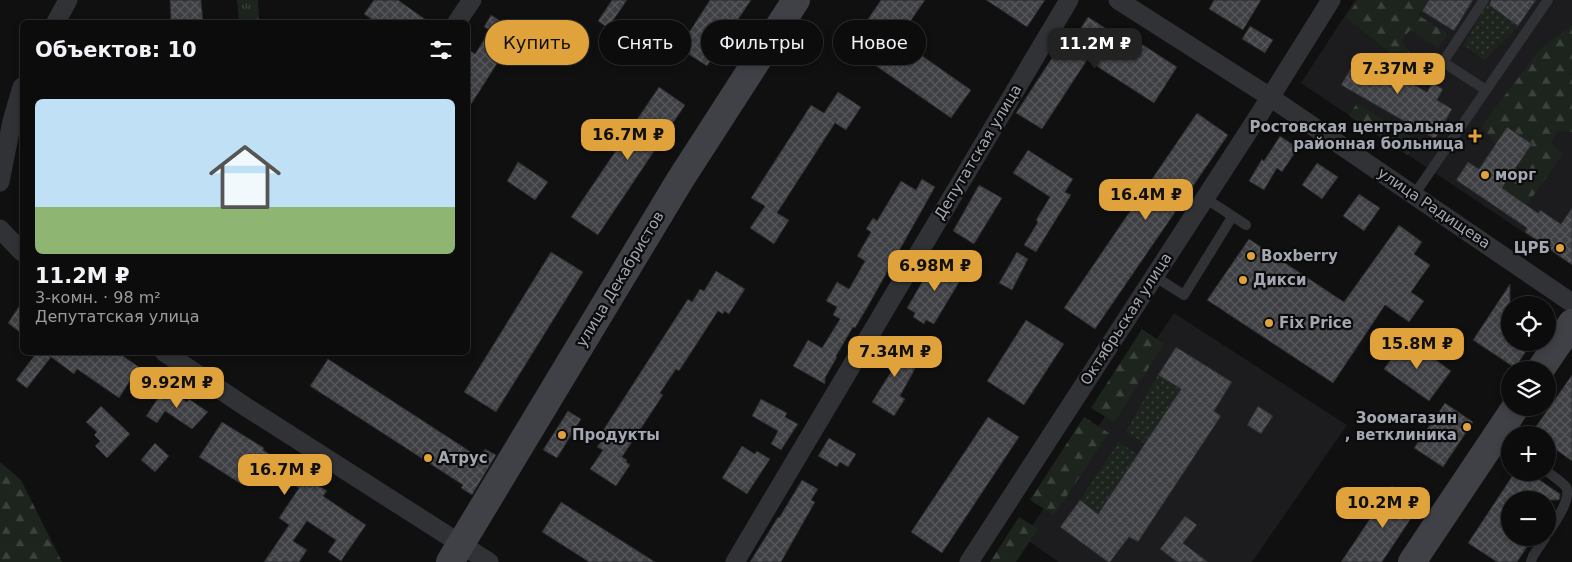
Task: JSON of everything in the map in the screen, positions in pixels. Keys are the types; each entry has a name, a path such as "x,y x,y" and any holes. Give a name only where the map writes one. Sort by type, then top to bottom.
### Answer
{"street":[{"path":"57,20 68,0"},
{"path":"458,20 472,0"},
{"name":"улица Декабристов","path":"456,553 680,180 796,0"},
{"name":"Депутатская улица","path":"735,562 1069,0"},
{"name":"улица Радищева","path":"1118,0 1270,97 1572,302"},
{"name":"Октябрьская улица","path":"969,562 1331,0"},
{"path":"0,182 12,121 20,94"},
{"path":"0,229 20,250"},
{"path":"1546,361 1572,323"},
{"path":"168,355 456,553 489,562"},
{"path":"1412,562 1500,438 1511,416"}],"lane":[{"path":"1484,0 1443,62 1486,90"},
{"path":"1414,195 1548,0"},
{"path":"1205,198 1246,225"},
{"path":"1154,276 1184,295 1232,217"},
{"path":"1556,478 1570,492 1570,501 1556,521"},
{"path":"1532,562 1533,556 1540,546"}],"shaded area":[{"name":"Ростовская центральная районная больница","path":"1355,0 1572,0 1572,265 1301,83"},
{"path":"1174,313 1347,425 1252,562 1059,562 1024,538"}],"green space":[{"path":"237,0 258,0 259,20 239,20"},
{"path":"1358,0 1428,0 1418,15 1448,34 1438,48 1410,30 1401,41 1410,53 1402,63 1346,17"},
{"path":"1487,4 1518,26 1484,60 1464,45"},
{"path":"1572,25 1572,132 1557,131 1551,143 1563,154 1527,204 1502,188 1532,144 1507,127 1496,143 1481,127 1540,49"},
{"path":"1357,103 1417,141 1407,155 1349,116"},
{"path":"1142,329 1164,344 1114,422 1091,408"},
{"path":"1158,375 1181,389 1145,444 1126,432"},
{"path":"1084,417 1109,433 1054,515 1030,500"},
{"path":"1119,442 1138,455 1098,514 1080,500"},
{"path":"0,462 21,480 62,562 0,562"},
{"path":"1019,517 1038,529 1016,562 990,562"}],"building":[{"path":"170,0 201,0 203,20 171,20"},
{"path":"374,0 398,0 426,20 373,20 364,14"},
{"path":"612,0 627,0 613,20 598,21"},
{"path":"710,0 751,0 738,20 701,20 701,62 691,56 691,29"},
{"path":"881,0 925,0 911,20 867,20"},
{"path":"986,0 1045,0 1027,27"},
{"path":"1214,0 1261,0 1243,30 1209,9"},
{"path":"1429,0 1473,0 1454,31 1422,11"},
{"path":"1491,0 1536,0 1518,26 1489,5"},
{"path":"491,15 499,20 488,20"},
{"path":"1088,17 1133,46 1137,41 1177,67 1154,103 1087,60 1042,129 1016,113 1067,35 1074,39"},
{"path":"1250,26 1273,40 1265,53 1242,39"},
{"path":"485,38 485,65 496,65 470,106 470,50 475,54"},
{"path":"1359,54 1376,64 1380,56 1391,62 1387,69 1427,92 1432,83 1443,89 1437,100 1452,109 1435,139 1341,85"},
{"path":"926,59 971,90 951,118 875,65 926,65"},
{"path":"659,87 685,105 598,235 571,217"},
{"path":"838,92 861,107 846,130 835,123 777,213 789,220 774,244 750,228 765,206 751,198 811,105 824,113"},
{"path":"1197,113 1228,135 1095,329 1064,308"},
{"name":"морг","path":"1507,127 1532,144 1502,188 1538,213 1540,210 1561,224 1572,208 1572,265 1525,232 1527,228 1456,180 1468,162 1479,169"},
{"path":"1280,136 1298,148 1282,172 1277,168 1264,190 1249,181 1262,159 1264,161"},
{"path":"1028,150 1073,179 1065,192 1071,195 1036,252 1024,245 1050,197 1013,173"},
{"path":"518,162 548,182 535,200 507,181"},
{"path":"1317,163 1338,177 1322,199 1302,185"},
{"path":"922,179 935,187 868,306 836,356 825,378 825,384 793,366 808,340 822,348 840,319 833,315 837,307 826,301 837,282 849,289 865,261 857,256 871,232 866,229 873,218 877,221 901,181 916,190"},
{"path":"979,185 1002,198 974,244 953,231"},
{"path":"1359,194 1380,208 1364,231 1343,216"},
{"path":"1399,225 1422,242 1414,254 1430,265 1411,292 1424,301 1409,322 1385,305 1333,383 1207,300 1249,239 1344,302"},
{"path":"551,252 583,272 496,412 464,392"},
{"path":"1017,252 1028,259 1012,290 999,283"},
{"path":"936,258 964,274 934,324 926,320 924,324 913,317 915,313 907,308"},
{"path":"716,271 745,289 729,314 724,311 723,314 718,311 679,371 676,369 660,393 663,395 622,457 630,465 616,486 590,469 603,450 597,447 606,435 602,432 688,299 692,302 700,289 704,291"},
{"path":"1510,284 1510,296 1502,296"},
{"path":"1501,298 1501,351 1526,351 1520,361 1504,361 1473,340"},
{"path":"20,305 20,332 8,323"},
{"path":"1026,320 1064,344 1024,405 987,381"},
{"path":"1406,338 1451,371 1429,401 1384,369"},
{"path":"886,342 900,351 903,345 914,351 910,357 915,360 912,365 916,367 900,396 905,399 894,416 872,402 894,367 877,357"},
{"path":"1176,347 1232,382 1214,411 1221,416 1138,542 1129,537 1110,562 1108,562 1060,527 1080,500 1098,514 1181,389 1158,375"},
{"path":"35,355 121,355 139,367 119,398 77,369 74,374 51,357 27,388 16,380"},
{"path":"328,359 480,458 485,449 496,455 472,495 461,488 463,485 310,386"},
{"path":"1572,375 1572,461 1556,450 1556,426 1536,426 1543,416 1556,416 1556,398"},
{"path":"165,388 187,402 189,399 208,412 192,429 165,411 157,423 146,416"},
{"path":"761,399 787,413 785,417 798,424 781,450 771,444 778,431 752,416"},
{"path":"1445,403 1473,422 1443,467 1414,448"},
{"path":"101,406 130,434 107,458 95,446 100,441 94,435 97,432 86,422"},
{"path":"1258,406 1273,416 1261,434 1247,425"},
{"name":"Продукты","path":"568,411 581,419 557,458 543,450"},
{"path":"988,417 1019,437 942,553 911,532"},
{"path":"222,422 327,491 323,496 366,525 341,561 328,552 336,540 307,521 293,541 307,550 299,562 264,562 289,525 279,518 299,488 256,461 241,484 199,457"},
{"path":"829,438 856,454 848,467 840,462 837,467 818,456"},
{"path":"155,443 169,456 155,472 141,460"},
{"path":"742,446 755,454 757,451 770,459 747,494 722,478"},
{"path":"802,480 818,489 811,500 815,502 781,562 750,562 779,518"},
{"path":"1509,481 1541,481 1556,491 1502,491"},
{"path":"1392,486 1420,505 1382,562 1341,562"},
{"path":"1556,491 1560,494 1559,500 1556,500"},
{"path":"1501,493 1501,546 1528,546 1517,562 1497,562 1468,543"},
{"path":"561,502 655,562 589,562 542,532"},
{"path":"1185,516 1197,525 1183,543 1208,562 1177,562 1160,549"}],"place":[{"name":"Ростовская центральная районная больница","path":"1475,136"},
{"name":"морг","path":"1485,175"},
{"name":"ЦРБ","path":"1560,248"},
{"name":"Boxberry","path":"1251,256"},
{"name":"Дикси","path":"1243,280"},
{"name":"Fix Price","path":"1269,323"},
{"name":"Зоомагазин , ветклиника","path":"1467,427"},
{"name":"Продукты","path":"562,435"},
{"name":"Атрус","path":"428,458"}]}
